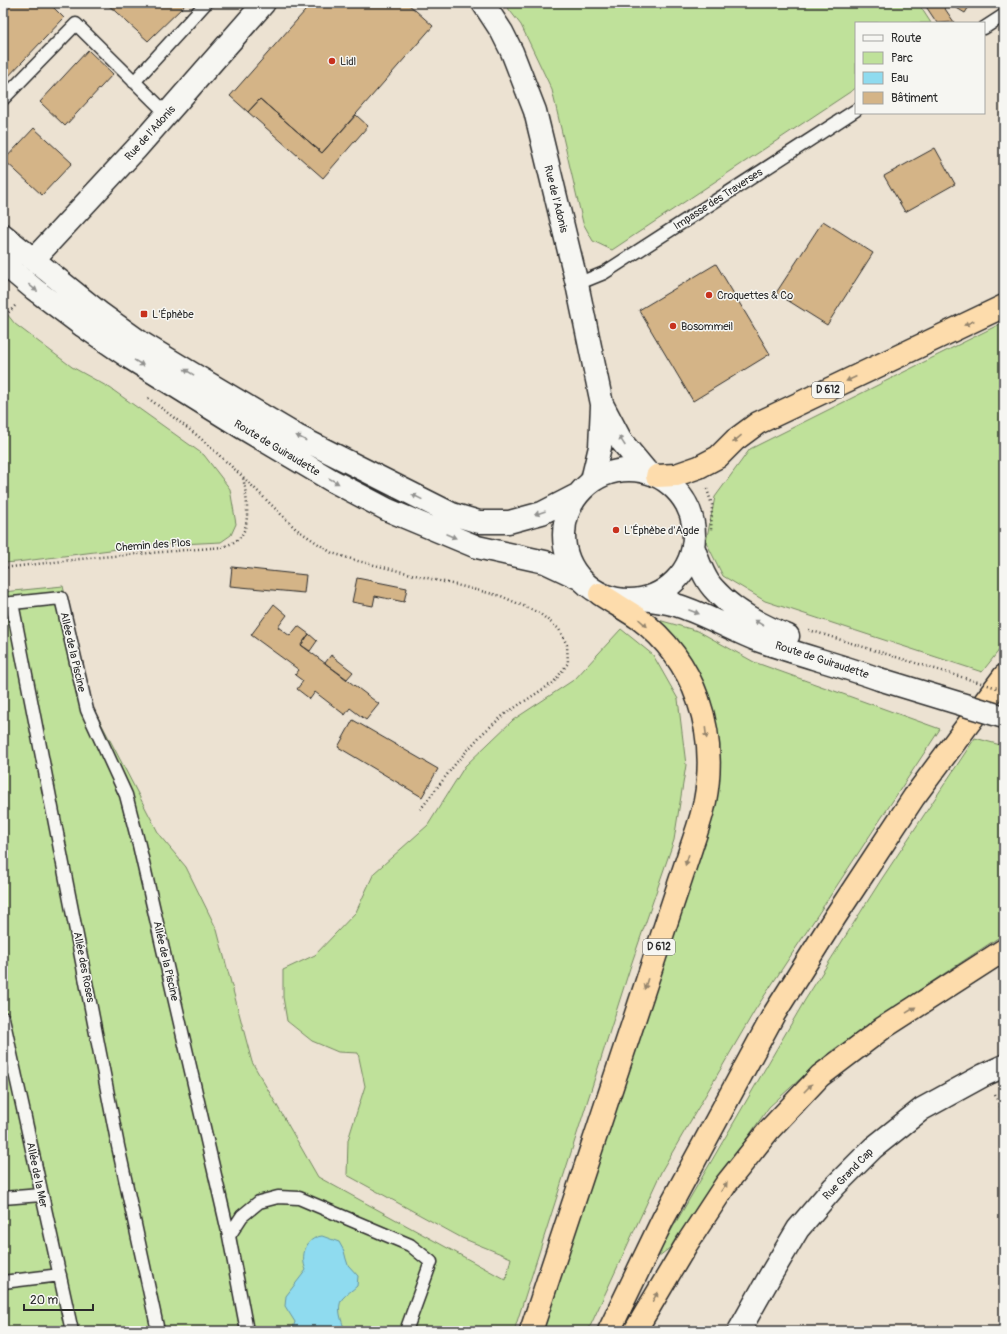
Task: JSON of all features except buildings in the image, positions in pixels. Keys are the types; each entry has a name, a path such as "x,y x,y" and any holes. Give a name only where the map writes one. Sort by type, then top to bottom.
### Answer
{"highway":[{"name":"D 612","path":"652,474 676,475 699,468 718,457 735,440 758,423 1004,306"},
{"name":"D 612","path":"531,1331 691,848 705,802 709,762 706,730 697,694 684,668 664,643 638,619 600,594"},
{"path":"610,1331 663,1219 774,1014 914,797 1004,676"},
{"path":"635,1331 686,1245 726,1184 768,1130 820,1076 883,1028 1004,950"}],"street":[{"name":"Rue de l'Adonis","path":"33,260 167,114 264,3"},
{"name":"Rue de l'Adonis","path":"483,3 502,32 512,52 535,111 577,284 602,404 600,447 592,480"},
{"name":"Route de Guiraudette","path":"3,234 101,314 140,342 297,436 452,514 479,522 509,522 542,513 575,496"},
{"path":"3,248 20,263 33,260"},
{"name":"Route de Guiraudette","path":"3,263 34,289 83,326 130,358 243,428 331,480 388,510 477,547 545,562 579,578"},
{"name":"Rue de l'Adonis","path":"602,404 622,442 652,474"},
{"path":"628,469 652,474 674,488 687,505 694,525 702,541 676,580 661,592 643,599 621,600 600,594 579,578 568,560 563,538 566,516 575,496 592,480 609,472 628,469"},
{"name":"Route de Guiraudette","path":"702,541 699,564 712,588 737,610 767,628 790,637 1004,703"},
{"name":"Route de Guiraudette","path":"643,599 678,606 706,616 761,641 849,668 888,668 1004,717"},
{"name":"Rue Grand Cap","path":"739,1331 798,1229 834,1187 861,1159 922,1109 984,1075 1004,1066"}],"lane":[{"path":"134,82 206,3"},
{"path":"985,27 1004,15"},
{"path":"3,99 76,24 167,114"},
{"name":"Impasse des Traverses","path":"577,284 604,273 855,111"},
{"name":"Allée de la Piscine","path":"7,604 61,598 87,710 126,795 139,845 229,1236 247,1331"},
{"name":"Allée des Roses","path":"7,604 118,1146 158,1331"},
{"name":"Allée de la Mer","path":"3,1018 72,1331"},
{"path":"3,1198 41,1195"},
{"path":"229,1236 242,1216 259,1202 278,1197 300,1198 410,1244 431,1262 406,1331"},
{"path":"3,1282 60,1275"}],"path":[{"path":"699,468 712,505 702,541"},
{"name":"Chemin des Plos","path":"3,568 89,558 223,547 238,539 246,525 246,498 243,477 296,529 332,553 358,561 501,596 539,613 559,629 567,645 568,663 554,682 505,714 482,734 456,763 420,810"},
{"path":"809,630 888,668 1004,690"}],"green space":[{"path":"504,3 918,3 930,22 855,22 855,89 612,250 593,241 583,223 552,90 521,25"},
{"path":"3,309 15,324 72,367 110,388 204,455 230,489 236,524 231,535 221,542 141,546 3,563"},
{"path":"1004,322 1004,644 982,672 765,601 723,576 706,542 715,497 750,449"},
{"path":"63,586 89,700 160,836 186,867 217,930 252,1062 318,1177 506,1280 511,1258 462,1238 347,1175 348,1140 365,1086 358,1053 338,1052 312,1041 287,1021 283,997 283,970 315,955 356,912 374,873 428,825 465,766 513,720 575,679 621,629 653,655 678,699 686,765 674,840 630,968 514,1331 3,1331 3,592"},
{"path":"655,619 698,631 754,662 940,729 755,1010 662,1170 588,1331 540,1331 715,770"},
{"path":"975,738 1004,746 1004,934 830,1052 769,1107 671,1247 654,1260 805,1000 881,880"}],"water":[{"path":"322,1236 339,1242 344,1251 348,1265 358,1276 357,1286 342,1299 340,1303 340,1315 345,1331 292,1331 295,1322 285,1306 286,1296 306,1270 304,1265 305,1248 311,1240"}],"place":[{"name":"Lidl","path":"332,61"},
{"name":"Croquettes & Co","path":"709,295"},
{"name":"L'Éphèbe","path":"144,314"},
{"name":"Bosommeil","path":"673,326"},
{"name":"L'Éphèbe d'Agde","path":"616,530"}]}
